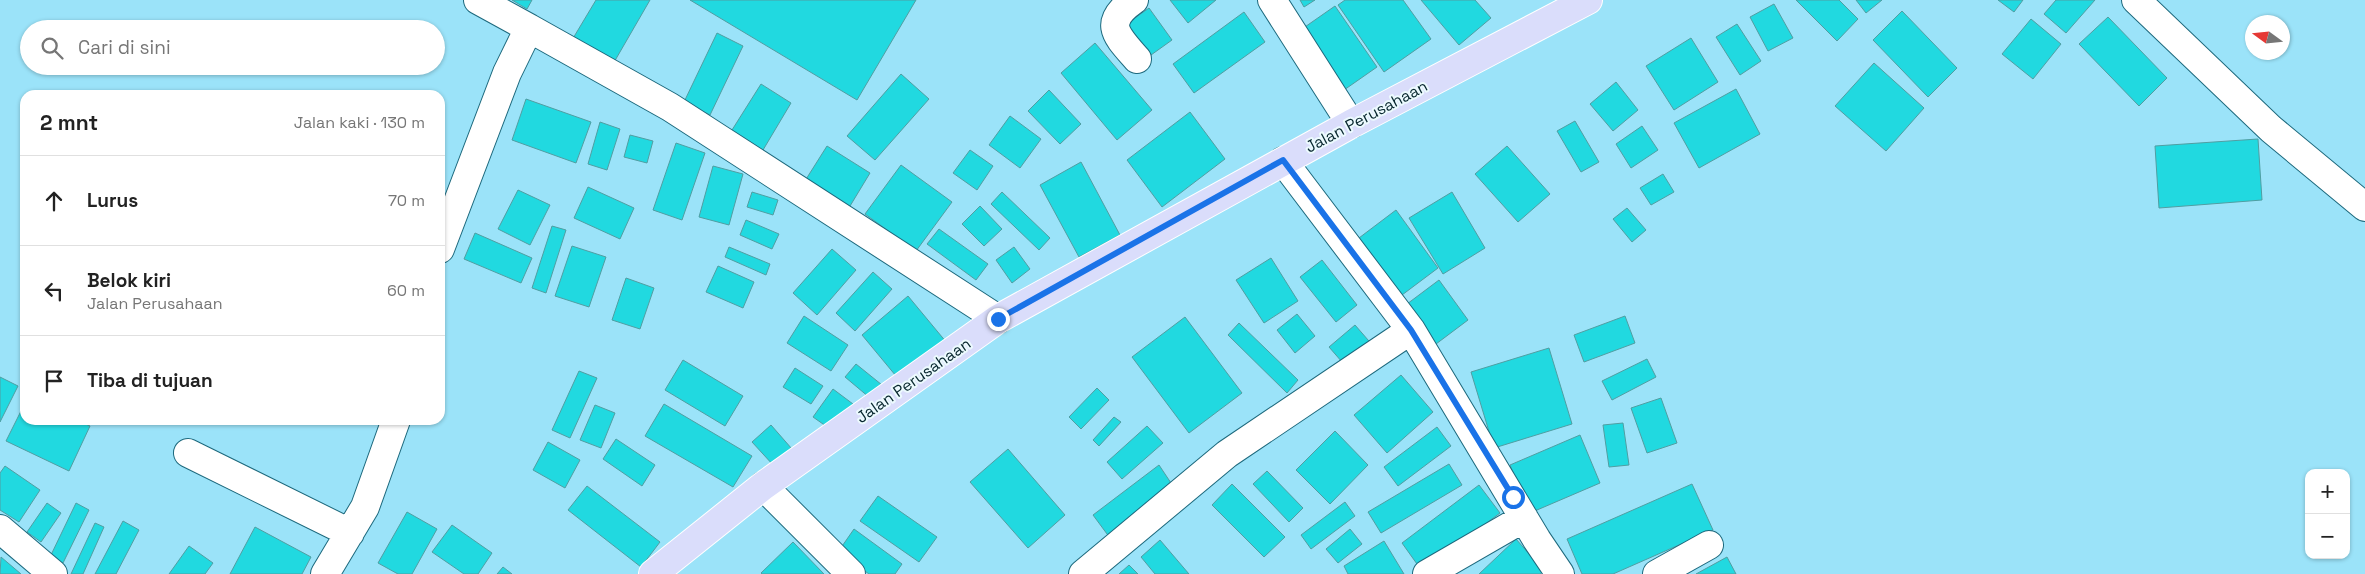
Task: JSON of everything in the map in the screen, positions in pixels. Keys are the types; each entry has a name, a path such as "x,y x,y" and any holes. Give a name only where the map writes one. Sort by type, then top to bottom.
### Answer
{"main road":[{"name":"Jalan Perusahaan","path":"653,574 763,486 998,319 1283,160 1588,0"}],"street":[{"path":"478,0 670,107 998,319"},
{"path":"1134,0 1122,9 1116,18 1114,28 1118,36 1137,59"},
{"path":"1272,0 1351,124"},
{"path":"2136,0 2272,129 2365,207"},
{"path":"445,236 507,73 529,28"},
{"path":"1283,160 1411,330 1524,518 1560,574"},
{"path":"1083,574 1227,454 1411,330"},
{"path":"325,574 365,507 394,425"},
{"path":"188,453 350,533"},
{"path":"763,486 851,574"},
{"path":"1427,574 1524,518"},
{"path":"0,529 53,574"},
{"path":"1657,574 1709,545"}],"building":[{"path":"512,0 532,0 527,9"},
{"path":"596,0 650,0 613,64 572,40"},
{"path":"690,0 916,0 857,100"},
{"path":"1170,0 1216,0 1188,23"},
{"path":"1300,0 1315,0 1304,7"},
{"path":"1345,0 1403,0 1431,39 1384,72 1338,5"},
{"path":"1421,0 1475,0 1491,18 1459,45"},
{"path":"1796,0 1839,0 1858,19 1837,41"},
{"path":"1856,0 1882,0 1866,13"},
{"path":"1998,0 2023,0 2014,12"},
{"path":"2056,0 2095,0 2066,33 2044,14"},
{"path":"1774,4 1793,38 1768,51 1750,17"},
{"path":"1335,6 1377,67 1344,90 1302,29"},
{"path":"1149,8 1172,40 1144,60 1122,27"},
{"path":"1902,11 1957,68 1928,97 1873,40"},
{"path":"1244,12 1265,42 1194,93 1173,64"},
{"path":"2108,17 2167,78 2139,106 2079,44"},
{"path":"2031,19 2061,44 2033,79 2002,54"},
{"path":"1737,24 1761,61 1740,75 1716,37"},
{"path":"717,33 743,46 710,115 684,102"},
{"path":"1691,38 1718,82 1674,110 1646,66"},
{"path":"1095,43 1152,110 1117,140 1061,73"},
{"path":"1874,63 1924,108 1886,151 1835,106"},
{"path":"901,74 929,99 875,160 847,136"},
{"path":"1616,82 1638,110 1613,131 1590,104"},
{"path":"761,84 791,103 763,150 732,130"},
{"path":"1736,89 1760,134 1699,168 1674,123"},
{"path":"1049,90 1081,124 1060,144 1028,111"},
{"path":"526,99 591,122 576,163 512,140"},
{"path":"1190,112 1225,159 1162,207 1127,160"},
{"path":"1010,116 1041,139 1020,168 989,145"},
{"path":"1575,121 1599,162 1581,172 1557,131"},
{"path":"600,122 620,129 607,170 588,164"},
{"path":"1642,126 1658,150 1631,168 1616,144"},
{"path":"630,135 653,141 647,163 624,157"},
{"path":"2258,139 2262,200 2159,208 2155,146"},
{"path":"676,143 705,153 682,220 653,210"},
{"path":"827,146 870,173 847,211 803,184"},
{"path":"1507,146 1550,194 1518,222 1475,174"},
{"path":"970,150 993,166 977,190 953,173"},
{"path":"1081,162 1120,235 1079,257 1040,185"},
{"path":"901,165 952,202 916,251 865,214"},
{"path":"713,166 743,174 729,225 699,217"},
{"path":"1663,174 1674,192 1651,205 1640,188"},
{"path":"588,187 634,208 620,239 574,218"},
{"path":"518,190 550,205 530,245 498,229"},
{"path":"752,192 778,200 773,215 747,207"},
{"path":"1002,192 1050,238 1039,250 991,204"},
{"path":"1452,192 1485,248 1443,274 1409,218"},
{"path":"980,206 1002,229 984,246 962,224"},
{"path":"1627,208 1646,230 1632,242 1613,219"},
{"path":"1396,210 1438,268 1394,301 1351,244"},
{"path":"746,220 779,234 772,249 740,235"},
{"path":"552,226 566,230 546,293 532,288"},
{"path":"939,229 988,264 976,280 927,244"},
{"path":"475,233 532,258 521,283 464,259"},
{"path":"572,246 606,257 589,307 555,296"},
{"path":"729,247 770,264 766,275 725,257"},
{"path":"1014,247 1030,269 1012,283 996,260"},
{"path":"832,249 856,270 817,315 793,293"},
{"path":"1271,258 1298,301 1264,323 1236,280"},
{"path":"1322,260 1357,305 1336,322 1300,277"},
{"path":"718,266 754,282 743,308 706,292"},
{"path":"873,272 892,289 855,331 836,313"},
{"path":"626,278 654,288 640,329 612,320"},
{"path":"1439,280 1468,320 1432,347 1403,307"},
{"path":"908,296 947,343 901,382 862,335"},
{"path":"1297,314 1315,336 1295,353 1277,330"},
{"path":"804,316 848,345 831,371 787,343"},
{"path":"1625,316 1635,343 1584,362 1574,335"},
{"path":"1185,317 1242,393 1189,433 1132,357"},
{"path":"1239,323 1298,380 1287,393 1228,335"},
{"path":"1355,325 1375,348 1349,370 1329,347"},
{"path":"1549,348 1572,424 1494,448 1471,372"},
{"path":"1647,359 1656,377 1612,400 1602,381"},
{"path":"683,360 743,396 725,426 665,390"},
{"path":"856,364 887,389 876,403 845,377"},
{"path":"795,368 823,386 811,404 783,387"},
{"path":"579,371 597,378 570,438 552,430"},
{"path":"1401,375 1433,412 1387,453 1354,415"},
{"path":"0,377 18,386 0,422"},
{"path":"1097,388 1109,400 1081,429 1069,417"},
{"path":"833,389 853,404 833,431 813,417"},
{"path":"1661,398 1677,443 1647,453 1631,408"},
{"path":"664,404 752,456 733,487 645,436"},
{"path":"595,405 615,413 601,448 580,440"},
{"path":"20,413 20,425 90,426 69,471 6,441"},
{"path":"1114,417 1121,422 1099,446 1093,440"},
{"path":"1623,423 1629,465 1609,467 1603,425"},
{"path":"771,425 792,449 774,466 752,442"},
{"path":"1147,426 1163,443 1122,479 1107,462"},
{"path":"1437,427 1451,446 1398,486 1384,467"},
{"path":"1335,431 1368,465 1330,504 1296,470"},
{"path":"1580,435 1600,483 1530,513 1510,465"},
{"path":"616,439 655,465 642,486 603,459"},
{"path":"548,442 580,460 565,488 533,470"},
{"path":"1008,449 1065,515 1028,548 970,482"},
{"path":"1449,464 1462,485 1381,533 1368,512"},
{"path":"1159,465 1175,489 1110,538 1093,515"},
{"path":"5,466 40,490 19,522 0,510 0,473"},
{"path":"1267,471 1303,508 1289,522 1253,484"},
{"path":"1232,484 1285,537 1264,557 1212,505"},
{"path":"1692,484 1713,530 1613,574 1582,574 1567,539"},
{"path":"1479,485 1500,513 1422,571 1402,543"},
{"path":"587,486 660,542 641,567 568,510"},
{"path":"878,496 937,537 919,562 860,521"},
{"path":"1345,502 1355,516 1311,549 1301,535"},
{"path":"47,503 61,513 41,542 27,532"},
{"path":"76,503 89,510 63,563 50,557"},
{"path":"407,512 437,529 412,574 398,574 378,563"},
{"path":"123,521 139,530 116,574 95,574"},
{"path":"95,523 104,527 83,574 71,574"},
{"path":"452,525 492,553 478,574 464,574 432,552"},
{"path":"255,527 311,557 302,574 230,574"},
{"path":"854,529 902,564 895,574 869,574 838,552"},
{"path":"1350,529 1362,544 1338,563 1326,549"},
{"path":"1516,539 1544,571 1540,574 1479,574"},
{"path":"1160,540 1189,574 1155,574 1141,557"},
{"path":"1384,541 1404,574 1348,574 1344,566"},
{"path":"793,542 824,574 761,573"},
{"path":"189,546 213,563 205,574 169,574"},
{"path":"1,557 21,574 0,574"},
{"path":"1727,557 1736,574 1696,574"},
{"path":"1129,565 1138,574 1119,574"},
{"path":"503,567 512,574 497,574"}],"route":[{"path":"998,319 1283,160 1411,330 1513,497"}]}
